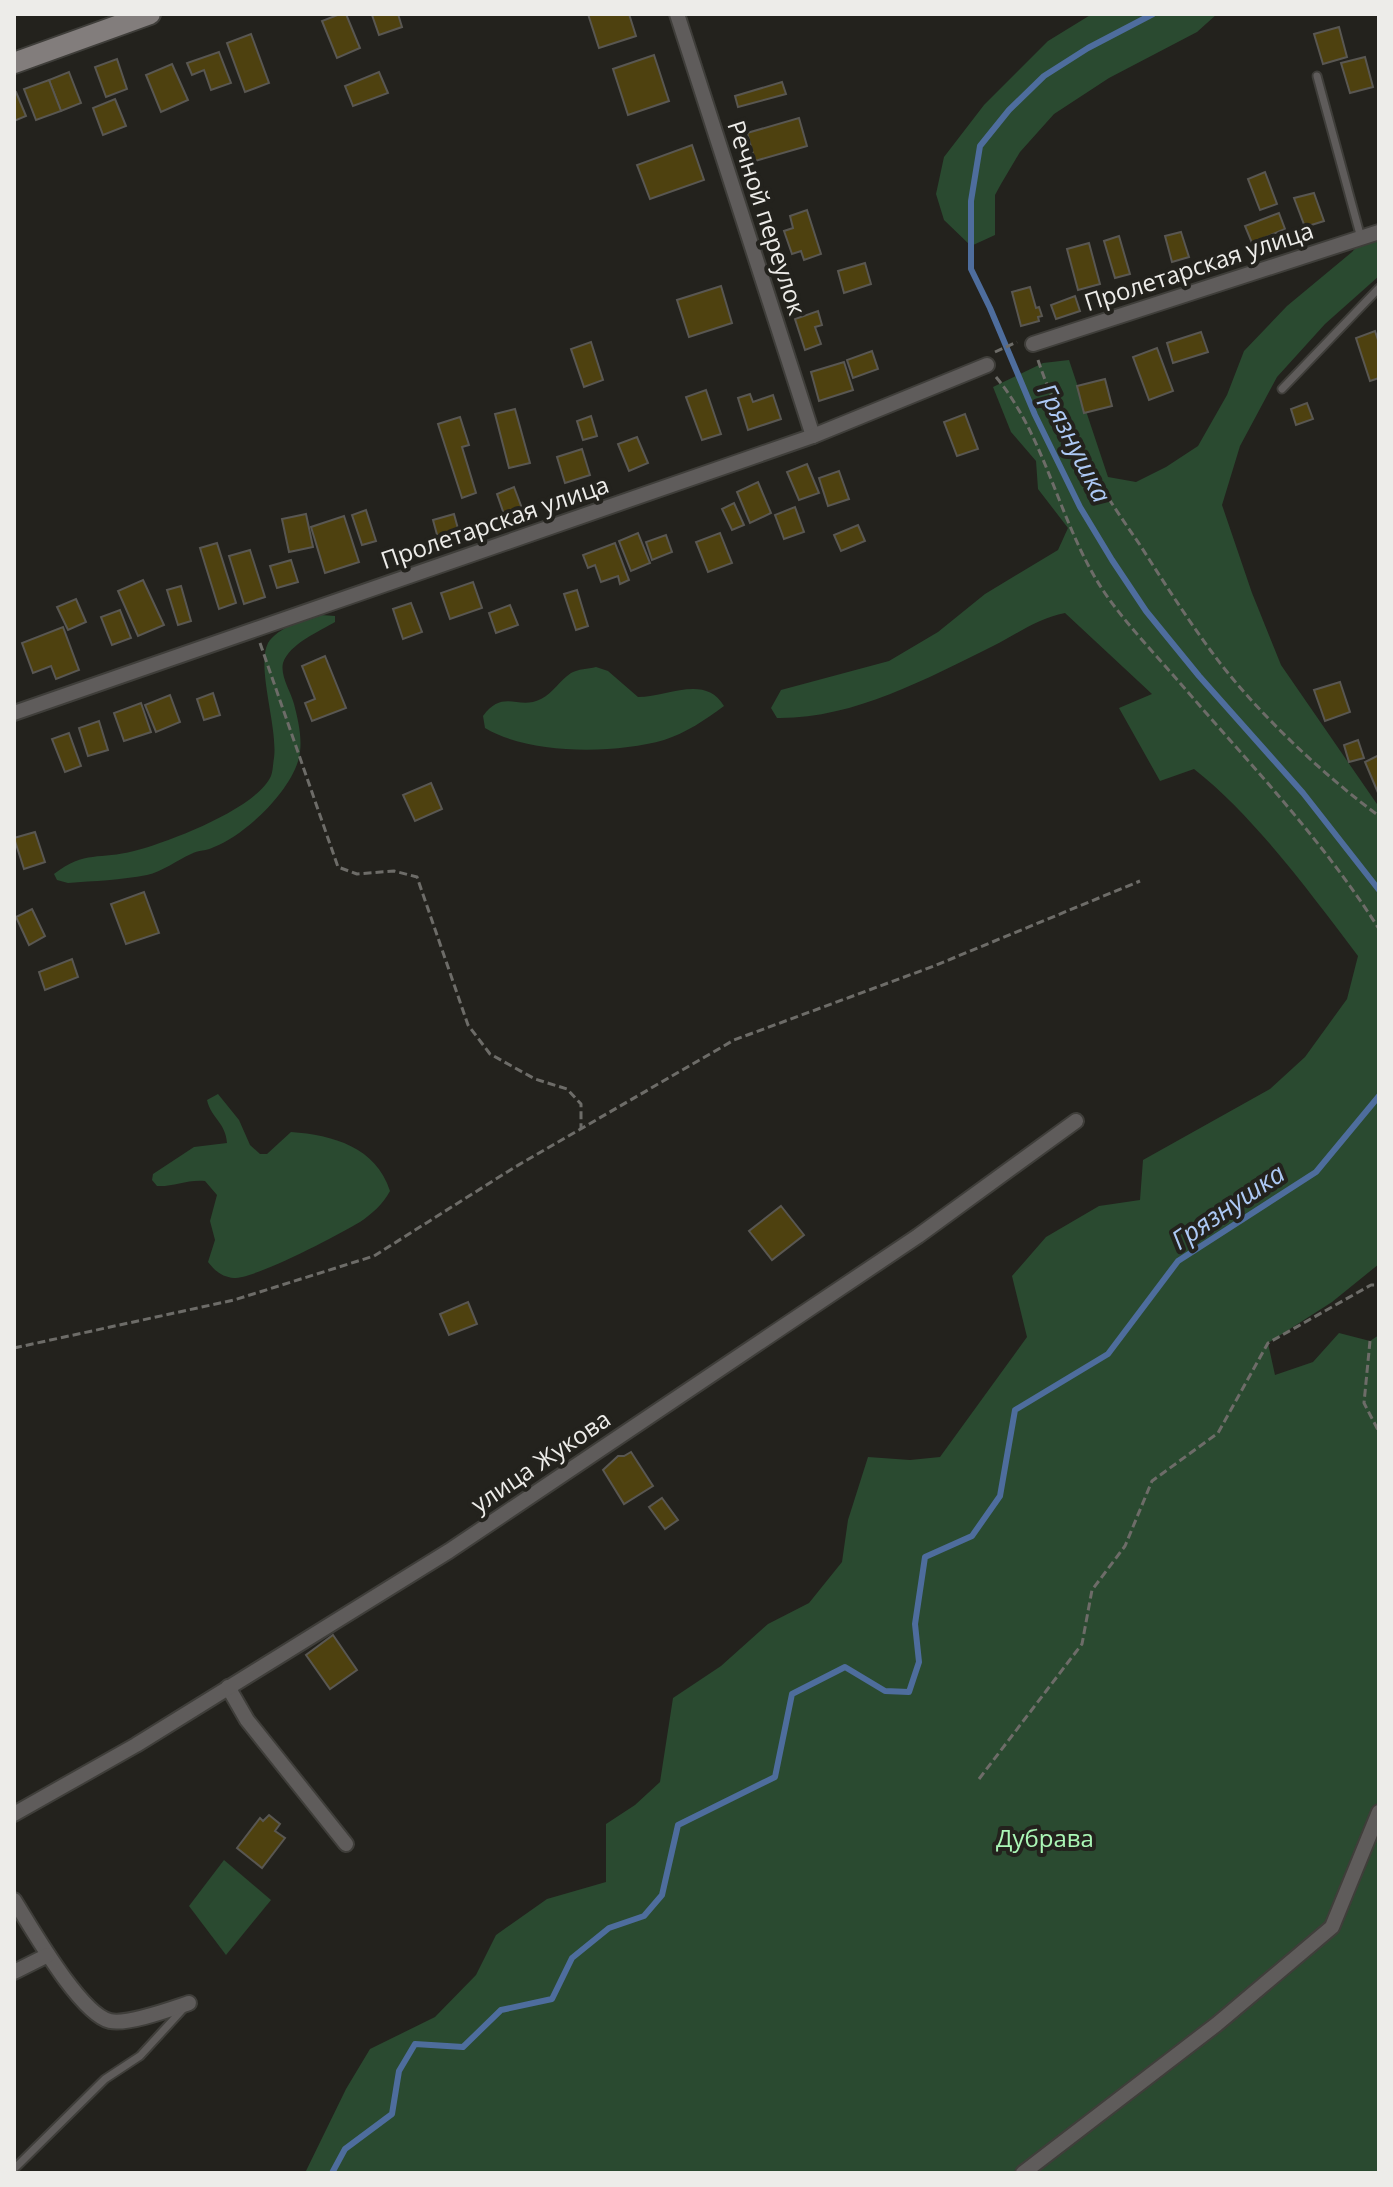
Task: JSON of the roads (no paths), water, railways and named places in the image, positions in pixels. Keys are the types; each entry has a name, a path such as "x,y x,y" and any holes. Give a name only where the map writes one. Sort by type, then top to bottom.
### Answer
{"street":[{"path":"14,63 150,14"},
{"name":"Речной переулок","path":"677,14 813,436"},
{"name":"Пролетарская улица","path":"1029,341 1379,232"},
{"name":"Пролетарская улица","path":"14,713 813,436 988,360"},
{"name":"улица Жукова","path":"14,1814 136,1745 449,1551 918,1236 1076,1121"},
{"path":"228,1687 247,1720 346,1844"},
{"path":"1023,2173 1217,2024 1332,1927 1379,1812"},
{"path":"14,1900 48,1955 92,2012 111,2022 151,2015 189,2003"},
{"path":"14,1972 48,1955"}],"lane":[{"path":"1317,76 1361,238"},
{"path":"1282,389 1379,288"},
{"path":"14,2169 105,2079 140,2056 189,2003"}],"waterway":[{"name":"Грязнушка","path":"1153,14 1088,48 1044,76 1009,110 980,146 971,201 971,269 1035,415 1080,507 1112,560 1146,611 1303,793 1379,890"},
{"name":"Грязнушка","path":"332,2173 345,2149 392,2114 399,2071 415,2044 463,2047 501,2010 552,1999 572,1958 609,1928 644,1916 662,1895 678,1825 775,1777 792,1694 845,1667 885,1691 909,1692 919,1662 915,1624 925,1557 972,1536 1000,1496 1015,1410 1108,1354 1178,1261 1316,1172 1379,1096"}],"park label":[{"name":"Дубрава","path":"1045,1839"}]}
